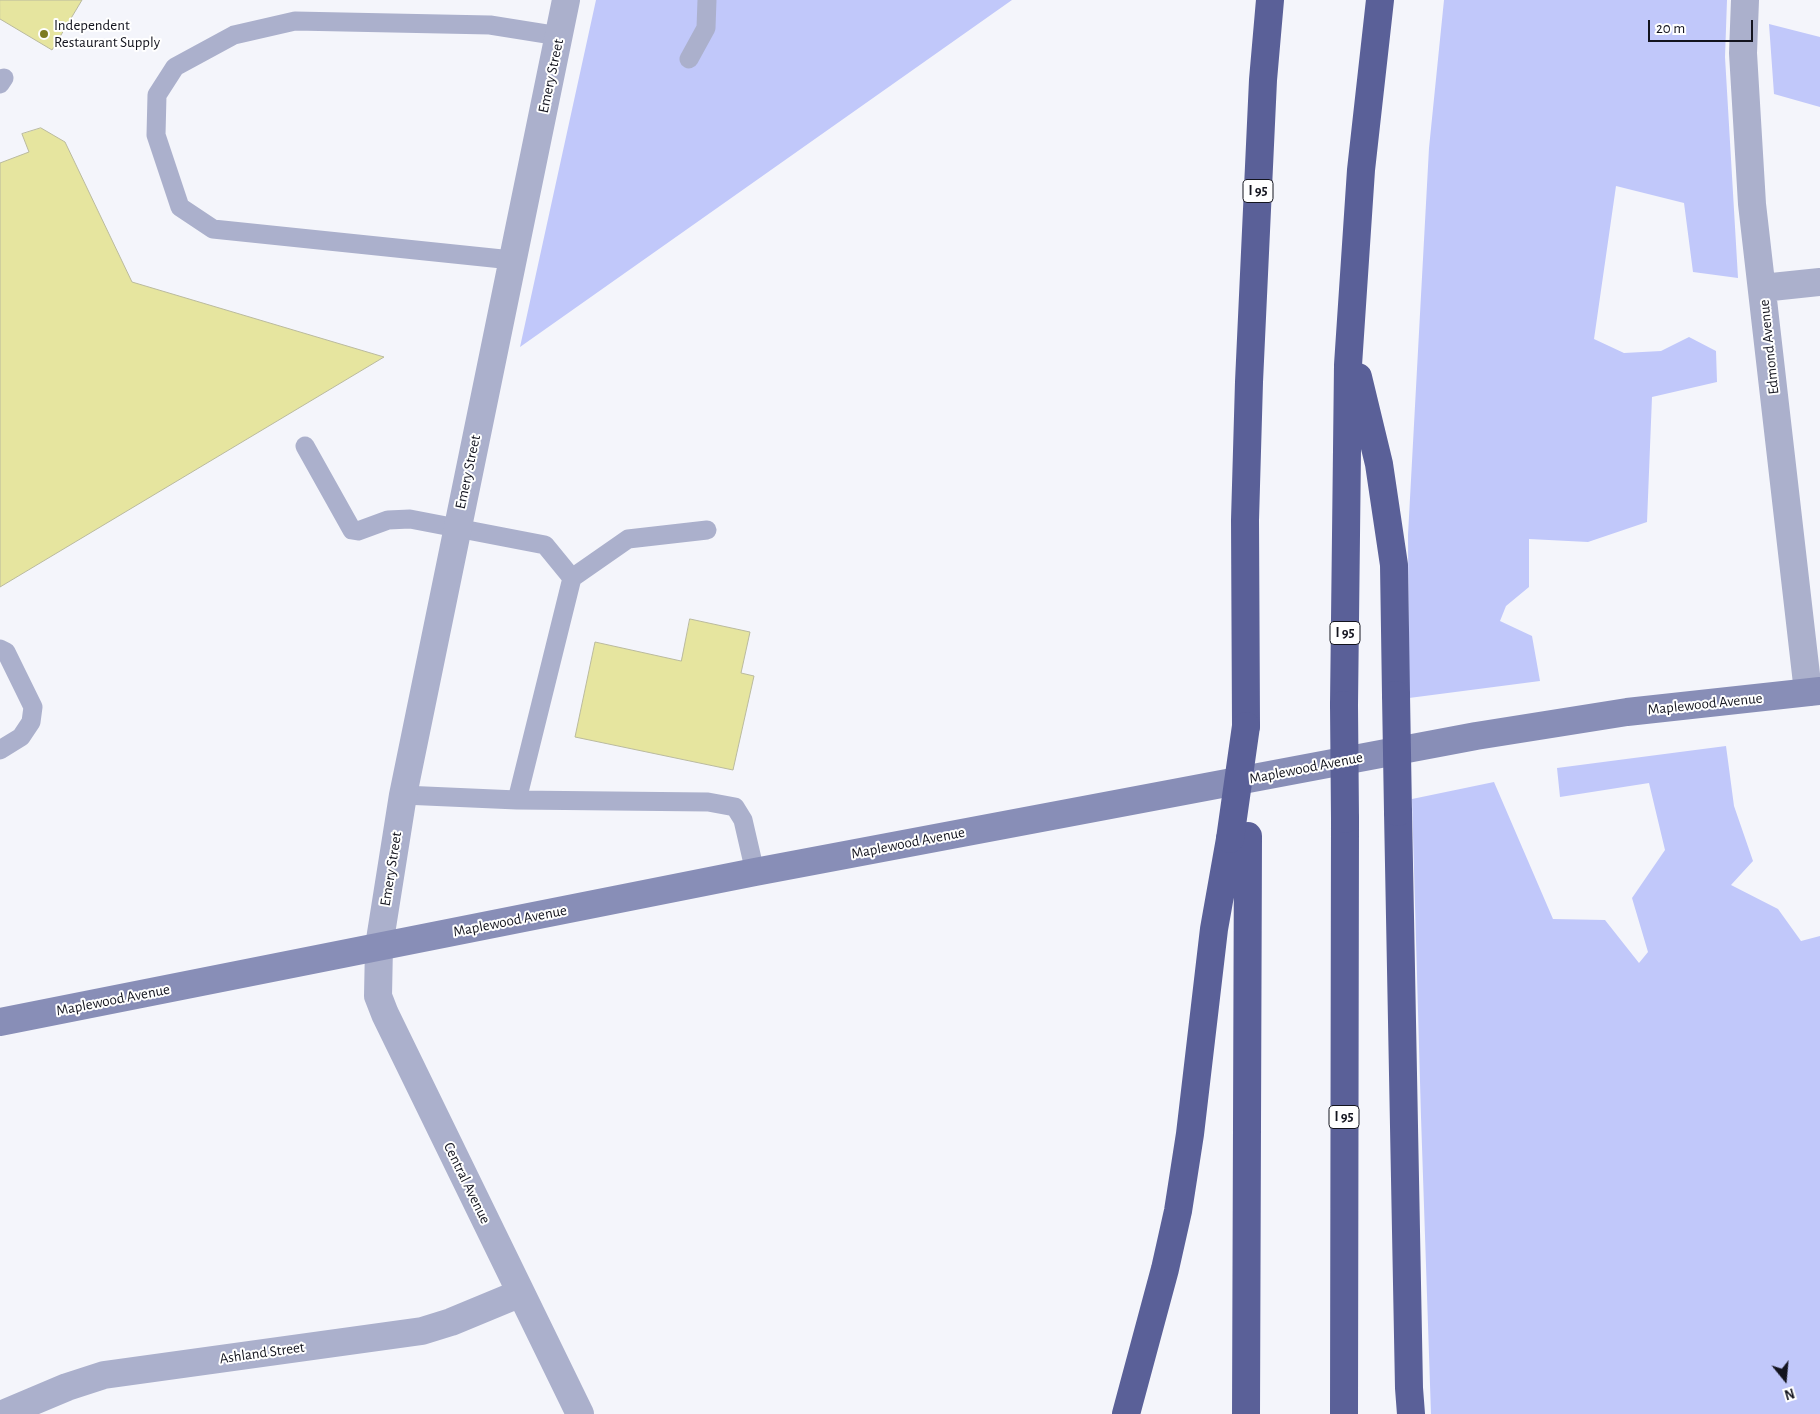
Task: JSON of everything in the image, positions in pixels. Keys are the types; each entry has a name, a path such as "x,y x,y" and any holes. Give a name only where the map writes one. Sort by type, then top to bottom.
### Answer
{"highway":[{"name":"I 95","path":"1246,1414 1239,837 1246,726 1245,520 1249,382 1263,80 1270,0"},
{"name":"I 95","path":"1344,1414 1344,705 1345,543 1350,341 1361,170 1380,0"},
{"path":"1350,341 1379,464 1394,565 1411,1414"},
{"path":"1126,1414 1165,1269 1178,1211 1190,1134 1214,928 1239,837"}],"street":[{"name":"Emery Street","path":"379,946 402,795 566,0"},
{"name":"Edmond Avenue","path":"1745,0 1743,53 1752,204 1814,692"},
{"path":"1762,288 1820,282"},
{"name":"Maplewood Avenue","path":"0,1022 755,872 1494,733 1627,712 1814,692"},
{"name":"Central Avenue","path":"379,946 378,996 384,1014 580,1414"},
{"name":"Ashland Street","path":"3,1414 67,1387 104,1375 422,1331 467,1316 521,1293"}],"lane":[{"path":"689,59 706,28 707,0"},
{"path":"512,260 213,228 180,207 156,135 157,95 175,67 234,35 295,21 490,25 559,36"},
{"path":"305,446 352,530 358,531 388,520 410,519 545,545 572,578"},
{"path":"517,800 572,578 628,539 707,530"},
{"path":"0,649 6,652 33,707 31,722 21,737 0,750"},
{"path":"402,795 517,800 708,802 734,806 744,820 755,872"}],"shaded area":[{"path":"596,0 1012,0 520,347"},
{"path":"1444,0 1727,0 1725,57 1738,278 1693,272 1684,203 1616,186 1594,339 1624,353 1661,351 1689,337 1716,351 1717,382 1652,397 1647,522 1588,542 1529,539 1529,587 1506,606 1500,621 1532,636 1540,681 1409,698 1408,535 1429,148"},
{"path":"1769,24 1820,37 1820,107 1774,94"},
{"path":"1726,746 1734,806 1753,861 1731,885 1778,909 1801,941 1820,936 1820,1414 1431,1414 1412,799 1494,782 1553,919 1605,920 1639,963 1648,952 1632,898 1665,850 1649,783 1560,797 1557,768"}],"building":[{"name":"Independent Restaurant Supply","path":"0,0 82,0 52,50 0,19"},
{"path":"41,128 65,142 132,282 384,357 0,587 0,163 29,152 22,134"},
{"path":"690,619 750,632 741,673 754,676 733,770 575,737 595,642 681,661"}],"place":[{"name":"Independent Restaurant Supply","path":"44,34"}]}
